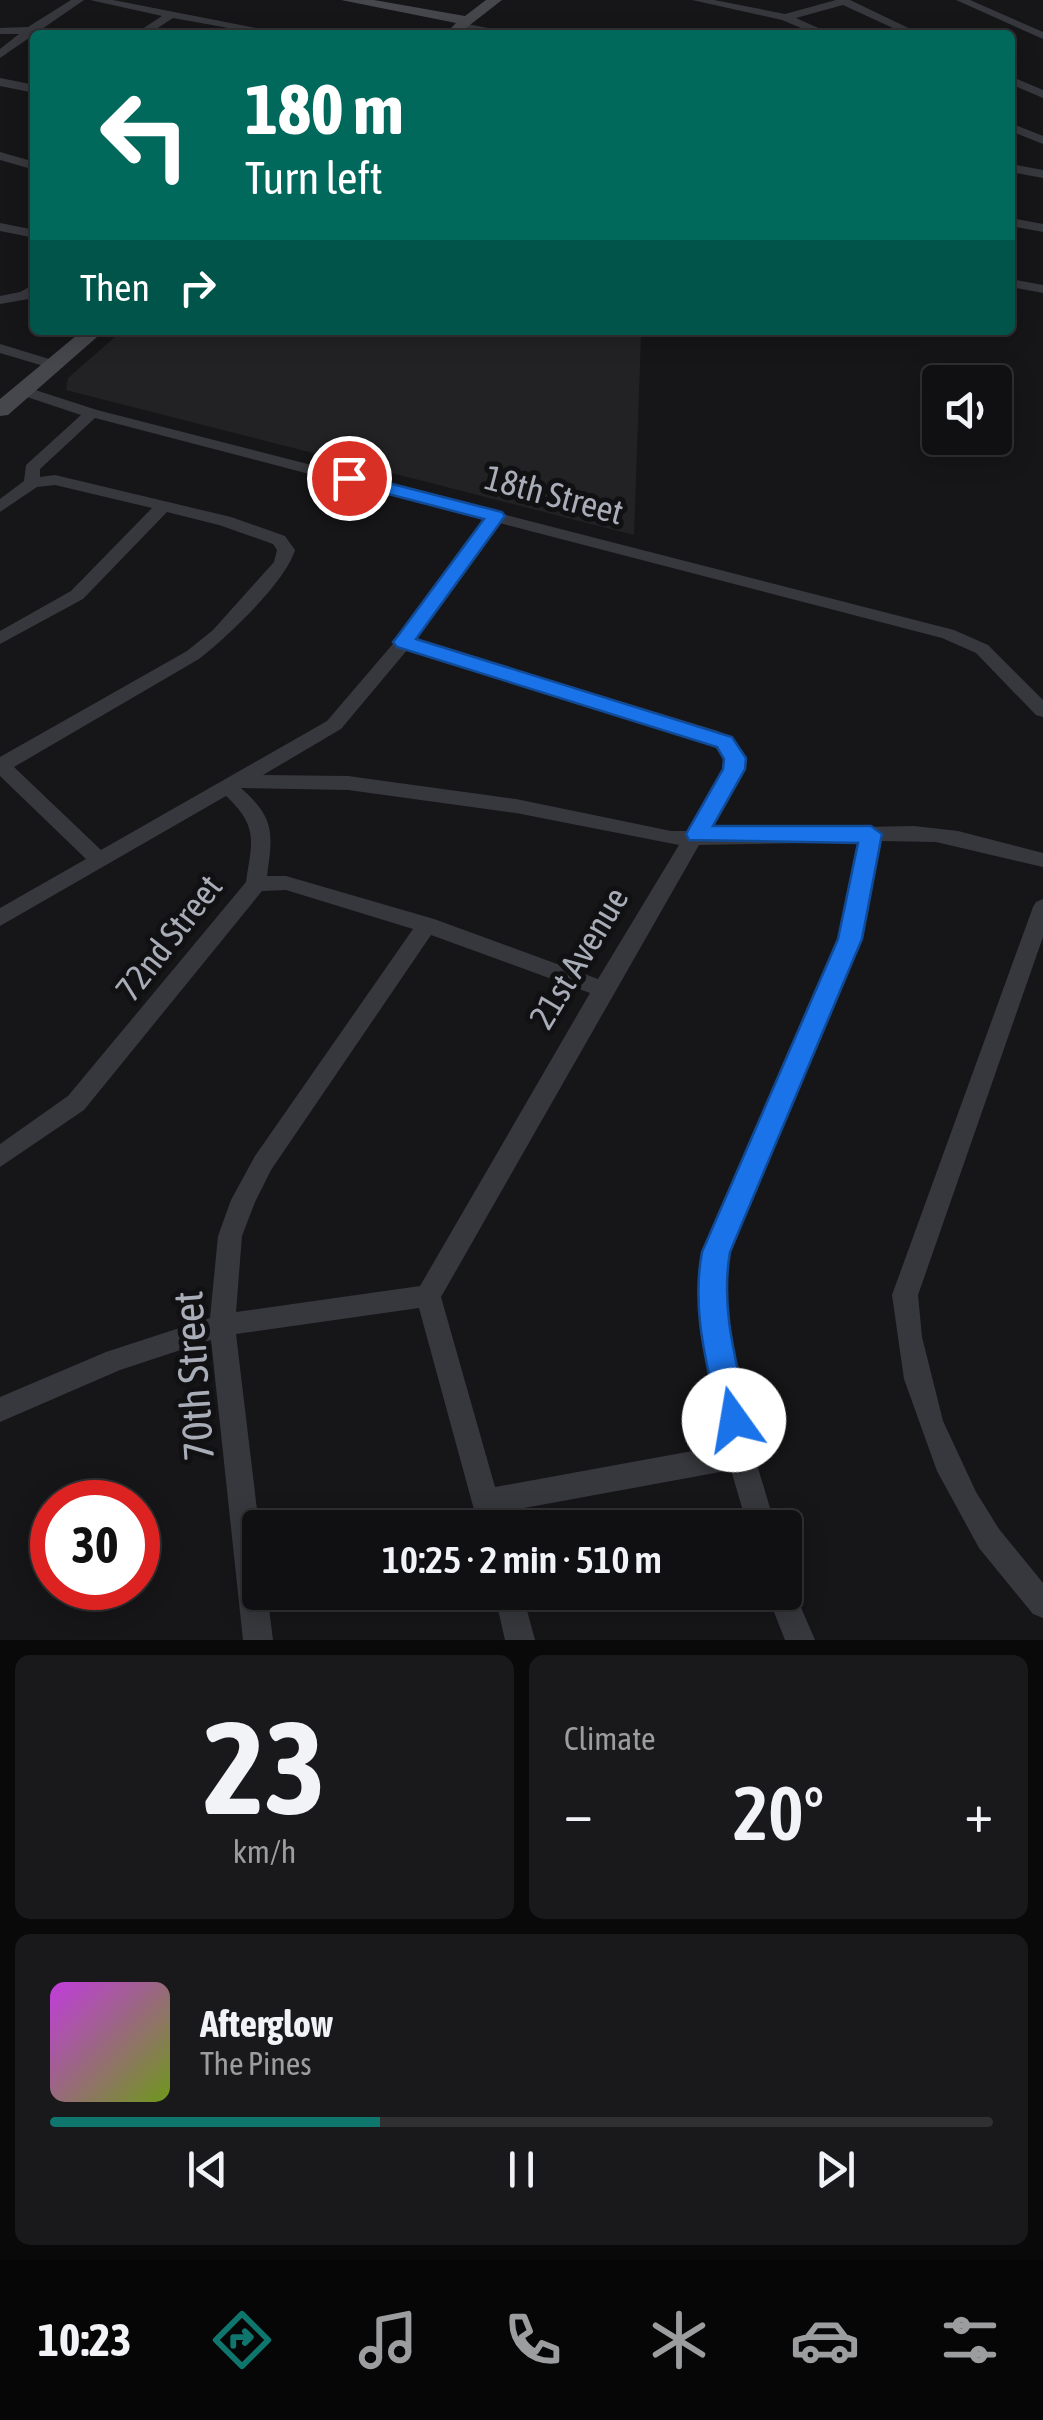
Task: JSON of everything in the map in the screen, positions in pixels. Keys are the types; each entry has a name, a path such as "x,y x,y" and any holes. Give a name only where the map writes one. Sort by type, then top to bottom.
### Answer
{"street":[{"path":"0,56 30,30 78,0"},
{"path":"94,0 242,30"},
{"path":"348,0 461,27 495,0"},
{"path":"697,0 785,17 816,30"},
{"path":"961,0 1043,36"},
{"path":"785,17 843,1 906,30"},
{"path":"146,30 170,14"},
{"path":"0,31 30,30"},
{"path":"0,82 30,88"},
{"path":"1015,82 1043,94"},
{"path":"1015,130 1043,140"},
{"path":"0,156 30,165"},
{"path":"1015,169 1043,174"},
{"path":"1015,223 1043,228"},
{"path":"0,227 30,233"},
{"path":"1015,283 1043,289"},
{"path":"0,300 30,292"},
{"path":"0,410 90,335"},
{"path":"0,348 54,365"},
{"name":"18th Street","path":"23,392 948,634 982,648 1043,711"},
{"path":"32,483 32,468 92,412"},
{"path":"0,507 40,479 74,483 251,529 280,540 285,556 218,634 193,656 0,766 100,862"},
{"path":"0,638 77,595 162,508"},
{"path":"0,918 334,724 404,642 496,516"},
{"name":"21st Avenue","path":"404,642 724,742 735,758 734,769 697,834 603,989 428,1296"},
{"path":"232,784 322,780 516,806 670,838 697,834 871,834 904,830 1043,860"},
{"path":"232,784 264,825 256,884"},
{"path":"757,1510 712,1318 710,1283 716,1252 850,939 871,834"},
{"name":"72nd Street","path":"0,1158 76,1103 256,884 286,884 427,925 603,989"},
{"path":"1043,906 905,1296 906,1327 919,1385 945,1459 1010,1570 1043,1604"},
{"name":"70th Street","path":"258,1640 222,1324 230,1236 263,1163 427,925"},
{"path":"0,1410 116,1360 222,1324 428,1296 489,1510"},
{"path":"511,1510 742,1455"},
{"path":"512,1610 520,1640"},
{"path":"788,1610 800,1640"}],"shaded area":[{"path":"117,335 641,336 634,535 66,390 68,378"}],"route":[{"path":"349,478 496,516 404,642 724,742 735,758 734,769 697,834 871,834 862,895 850,939 716,1252 710,1283 712,1318 734,1420"}]}
